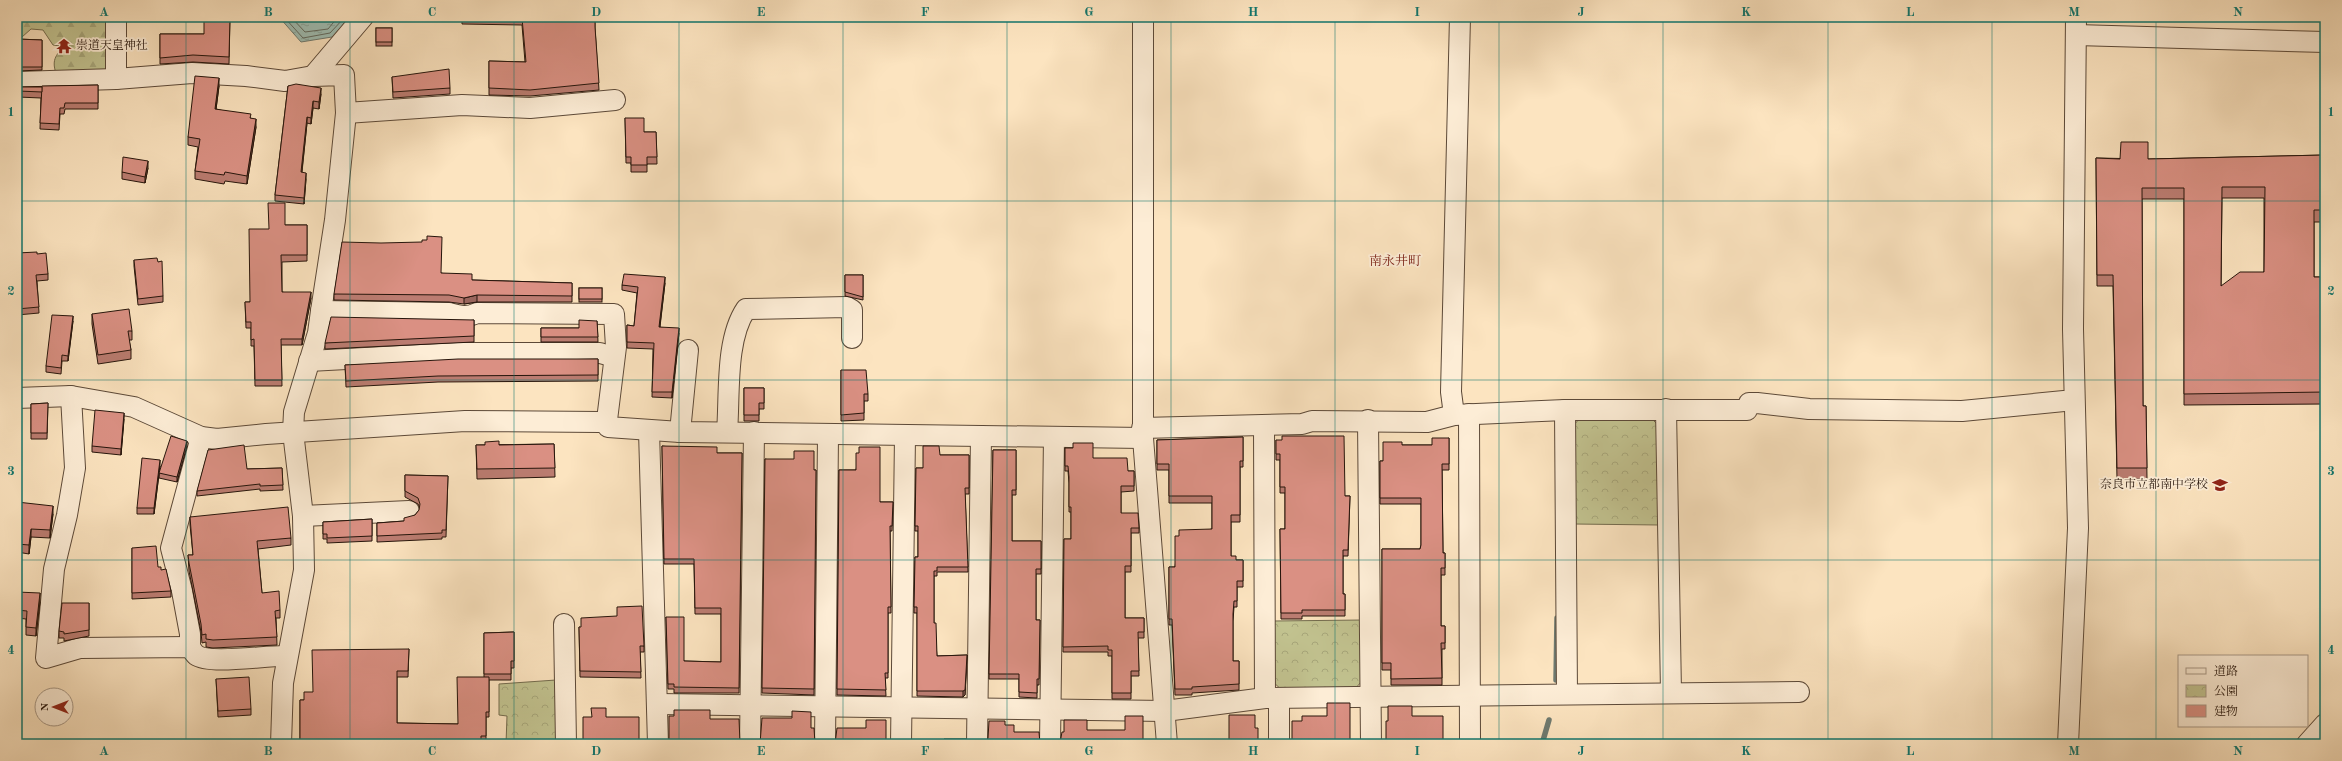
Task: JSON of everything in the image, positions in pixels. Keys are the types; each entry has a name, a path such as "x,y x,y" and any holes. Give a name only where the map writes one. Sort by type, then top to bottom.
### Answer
{"street":[{"path":"116,17 116,79"},
{"path":"313,76 363,17"},
{"path":"1144,17 1143,433 1167,744"},
{"path":"1460,17 1451,392 1461,415 1470,697 1470,744"},
{"path":"2068,744 2078,528 2073,329 2076,26 2325,42"},
{"path":"17,82 116,79 192,73 246,76 285,81 313,76 344,76 346,113 335,220 321,311 310,361 294,412 293,432 303,516 304,570 287,656 281,703 281,744"},
{"path":"346,113 462,105 530,108 615,100"},
{"path":"728,432 733,335 739,319 746,309 848,307 852,310 852,338"},
{"path":"321,311 449,313 462,317 470,317 477,313 614,314 614,358 607,420 608,427 649,431 754,432 828,435 1054,437 1302,424 1312,421 1368,420 1427,422 1461,415 1565,410 1747,410 1749,403 1808,409 1962,411 2064,401"},
{"path":"680,432 688,350"},
{"path":"310,361 487,352 600,353 614,358"},
{"path":"17,398 71,396 134,407 201,437 217,439 293,432 465,421 600,422 607,420"},
{"path":"71,396 75,468 67,515 54,569 46,658 80,648 190,647"},
{"path":"1666,409 1671,692"},
{"path":"1565,410 1567,694"},
{"path":"1368,420 1371,744"},
{"path":"1264,425 1272,699 1279,744"},
{"path":"649,431 659,704 658,744"},
{"path":"750,744 754,432"},
{"path":"825,744 828,435"},
{"path":"901,744 905,436"},
{"path":"978,744 981,436"},
{"path":"201,437 171,548 182,591 190,634 190,647 196,655 214,660 270,655 287,656"},
{"path":"1050,744 1054,437"},
{"path":"303,516 409,511"},
{"path":"564,624 566,744"},
{"path":"659,704 978,710 1165,711 1272,699 1470,697 1541,694 1671,692 1799,692"},
{"path":"2307,744 2325,724"}],"green space":[{"name":"崇道天皇神社","path":"17,17 110,17 108,80 56,73 54,64 56,57 66,44 60,46 53,45 43,30 31,29 22,37 17,37"},
{"path":"1650,417 1658,425 1659,525 1574,524 1573,426 1580,418"},
{"path":"1362,620 1362,681 1354,690 1284,692 1272,681 1273,621"},
{"path":"556,680 557,744 506,744 507,716 499,715 499,684"}],"water":[{"path":"279,17 350,17 332,37 301,42"}],"building":[{"path":"204,17 230,17 229,57 193,55 160,58 160,34 204,34"},
{"path":"462,17 595,17 599,83 530,90 489,88 489,61 526,62 522,18"},
{"path":"376,28 392,28 392,42 376,42"},
{"path":"17,39 42,40 42,67 17,67"},
{"path":"449,69 450,88 393,92 392,77"},
{"path":"195,76 219,78 215,109 251,114 250,118 256,119 247,176 225,172 224,175 195,171 200,139 188,137"},
{"path":"296,84 321,88 319,102 313,101 311,118 307,117 301,172 306,173 304,198 275,195 288,86"},
{"path":"98,85 98,103 65,103 64,108 60,108 59,124 40,123 42,86"},
{"path":"18,87 42,87 42,92 18,91"},
{"path":"625,118 644,118 644,132 656,132 657,157 647,157 647,165 631,165 631,157 626,157"},
{"path":"2121,142 2148,142 2148,159 2325,155 2325,210 2314,210 2314,277 2325,277 2325,392 2184,394 2184,188 2142,188 2143,406 2146,406 2147,468 2117,468 2113,275 2097,275 2096,158 2120,159","holes":["2222,187 2265,187 2264,272 2240,272 2221,286"]},
{"path":"123,157 148,161 145,177 122,172"},
{"path":"268,203 285,203 285,225 307,225 307,255 281,255 282,292 311,292 302,339 281,339 282,380 255,380 254,339 251,340 251,322 246,322 245,302 250,302 249,229 269,229"},
{"path":"427,236 442,237 441,273 472,274 472,280 572,283 572,296 477,295 464,298 449,295 334,294 342,242 422,242 422,240 427,240"},
{"path":"37,252 37,254 46,253 48,274 36,275 39,307 17,309 17,253"},
{"path":"157,258 158,262 162,261 163,296 138,299 134,260"},
{"path":"624,274 665,277 659,327 679,328 672,392 652,392 654,343 627,342 627,325 634,326 638,287 622,285"},
{"path":"845,275 863,275 863,297 845,292"},
{"path":"579,288 602,288 602,299 579,299"},
{"path":"129,309 132,331 128,331 131,350 98,355 92,314"},
{"path":"52,315 73,316 68,356 62,355 61,368 46,366"},
{"path":"331,317 474,320 474,336 325,343"},
{"path":"579,320 597,321 598,337 541,337 541,328 579,328"},
{"path":"458,359 598,359 598,375 438,376 346,381 345,365"},
{"path":"841,370 866,370 868,394 864,394 864,413 841,415"},
{"path":"744,388 764,388 764,403 759,403 759,415 744,415"},
{"path":"48,403 47,433 31,433 31,404"},
{"path":"95,410 124,413 121,449 92,446"},
{"path":"171,436 187,441 177,477 159,473"},
{"path":"1282,436 1344,436 1345,496 1350,496 1348,550 1343,550 1343,594 1345,594 1345,610 1302,610 1302,613 1281,613 1280,529 1285,529 1285,487 1280,487 1280,454 1276,454 1276,440 1282,440"},
{"path":"1243,437 1243,461 1240,461 1240,515 1231,515 1231,556 1236,556 1236,560 1243,560 1243,581 1237,581 1237,601 1234,601 1233,614 1233,661 1239,661 1239,684 1192,687 1192,689 1175,689 1172,619 1169,619 1169,567 1175,567 1175,536 1179,536 1179,530 1212,529 1212,496 1169,496 1169,464 1157,464 1157,440"},
{"path":"1432,438 1449,438 1449,464 1442,464 1443,553 1445,553 1445,568 1441,568 1441,626 1445,626 1445,643 1441,643 1442,678 1391,679 1391,663 1382,663 1382,549 1420,549 1421,498 1380,498 1380,461 1383,461 1383,442 1402,442 1402,445 1432,445"},
{"path":"499,441 499,445 554,444 555,468 477,469 476,445 485,445 485,442"},
{"path":"1073,443 1093,443 1093,458 1127,458 1128,471 1134,471 1134,486 1121,486 1121,513 1138,513 1139,528 1131,528 1131,566 1125,566 1125,618 1144,618 1144,632 1138,632 1139,671 1131,671 1131,693 1112,693 1112,650 1108,650 1108,646 1063,647 1064,539 1071,539 1071,507 1069,507 1069,477 1068,466 1065,466 1065,448 1073,448"},
{"path":"244,445 247,469 282,468 283,485 260,486 260,484 197,491 208,450"},
{"path":"662,446 717,447 717,453 742,453 739,688 674,687 674,684 668,684 666,617 684,617 684,661 721,662 721,608 695,608 694,559 664,559"},
{"path":"923,446 939,446 940,455 969,455 969,488 965,488 968,567 937,567 937,571 934,571 934,623 936,623 937,656 967,655 965,690 963,691 917,691 917,607 914,607 915,557 918,557 918,526 915,526 916,468 923,468"},
{"path":"859,447 880,447 880,502 893,502 892,526 890,526 891,607 888,607 888,673 885,673 886,690 837,689 839,470 856,470 856,453 859,453"},
{"path":"993,450 1016,450 1016,490 1012,490 1012,541 1041,541 1041,569 1036,569 1036,620 1040,620 1039,679 1037,679 1037,693 1019,692 1019,674 989,674"},
{"path":"794,451 814,451 814,470 816,470 814,689 762,688 765,459 794,459"},
{"path":"142,458 160,460 154,508 137,508"},
{"path":"405,475 448,476 446,530 442,530 442,533 377,536 377,523 404,521 404,518 415,515 419,510 420,504 418,498 405,491"},
{"path":"17,502 53,506 50,530 31,529 29,545 17,544"},
{"path":"288,507 291,538 257,541 262,593 279,591 280,610 275,611 277,637 206,639 206,634 202,635 189,563 188,555 193,555 190,517"},
{"path":"372,519 372,536 327,538 327,534 323,534 323,522"},
{"path":"156,546 158,567 161,567 161,570 166,569 171,591 132,593 132,548"},
{"path":"17,592 40,593 36,628 26,627 27,611 17,610"},
{"path":"62,603 89,603 89,630 64,634 64,632 59,631"},
{"path":"642,606 644,646 640,646 641,672 580,671 579,627 581,627 581,618 617,616 617,607"},
{"path":"514,632 514,661 511,661 511,674 484,674 484,633"},
{"path":"409,649 408,671 397,671 397,723 458,724 457,677 489,677 489,712 486,712 486,736 481,736 481,744 300,743 300,700 304,700 304,692 313,692 312,650"},
{"path":"249,677 251,709 218,711 216,679"},
{"path":"1327,703 1350,703 1350,744 1292,744 1292,721 1302,721 1302,716 1327,716"},
{"path":"1388,706 1412,706 1412,716 1443,716 1443,744 1386,744 1386,721 1388,721"},
{"path":"591,708 606,708 606,717 639,717 639,744 583,744 583,717 592,717"},
{"path":"674,710 710,710 710,719 739,719 741,744 669,744 669,716 674,716"},
{"path":"792,711 811,712 811,728 814,728 816,744 760,744 762,718 792,718"},
{"path":"1229,715 1255,715 1255,728 1258,728 1258,744 1229,744"},
{"path":"1125,716 1143,716 1143,744 1059,744 1062,732 1064,732 1064,720 1087,720 1087,730 1125,730"},
{"path":"866,720 886,720 886,744 835,744 837,728 866,728"},
{"path":"989,721 1005,721 1005,725 1014,725 1014,732 1039,732 1040,744 985,744 988,738"},
{"path":"944,739 966,739 969,744 944,744"}],"waterway":[{"path":"1556,680 1557,618"},
{"path":"1542,744 1549,720"}],"place":[{"name":"崇道天皇神社","path":"64,46"},
{"name":"奈良市立都南中学校","path":"2220,485"}],"district":[{"name":"南永井町","path":"1395,261"}]}
